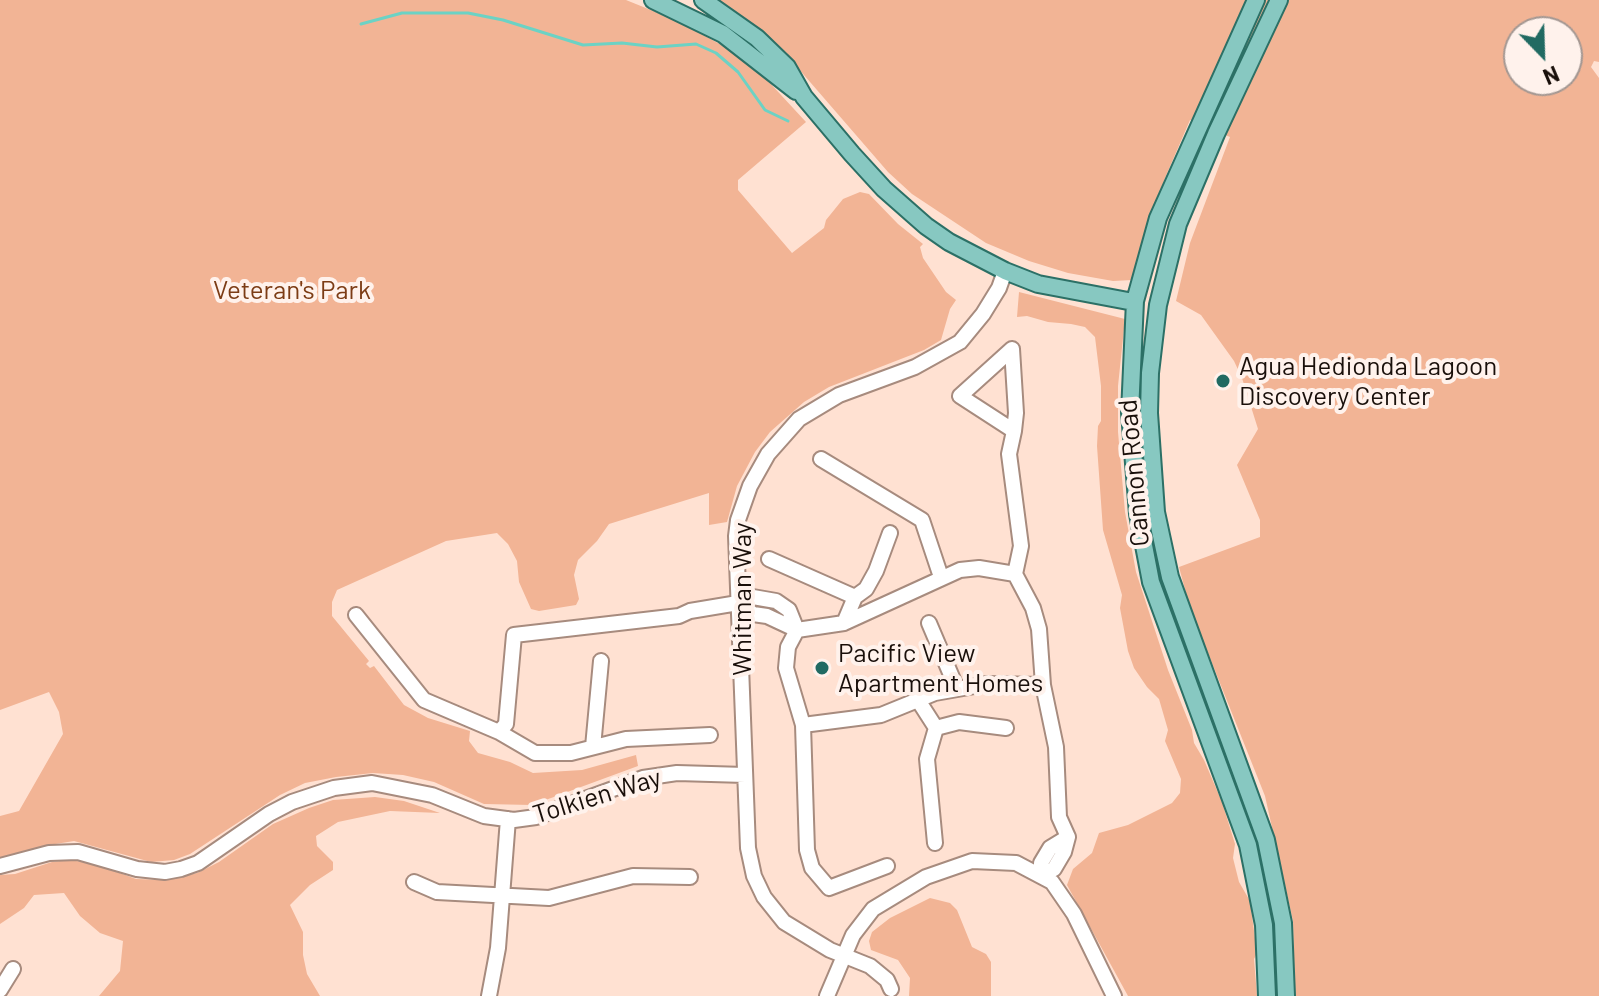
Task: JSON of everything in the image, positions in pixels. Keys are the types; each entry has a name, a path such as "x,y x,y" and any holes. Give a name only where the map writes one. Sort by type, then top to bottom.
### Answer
{"main road":[{"path":"653,0 723,34 804,97"},
{"path":"703,0 757,38 787,67 804,97 868,172 915,217 949,242 1038,284 1158,305"},
{"name":"Cannon Road","path":"1256,0 1158,218 1132,301 1130,413 1138,514 1151,582 1248,845 1264,925 1267,996"},
{"name":"Cannon Road","path":"1279,0 1178,224 1158,305 1149,413 1156,512 1170,577 1266,840 1283,923 1286,996"}],"street":[{"name":"Whitman Way","path":"891,989 887,980 870,966 843,956 794,929 775,912 754,876 748,848 738,603 738,520 750,486 768,454 799,419 839,395 915,367 960,342 983,314 999,288 1005,271"},
{"path":"1014,431 960,396 1012,349 1016,413 1014,431 1009,454 1021,546 1015,574 1033,608 1039,629 1043,685 1056,747 1059,817 1068,837 1050,848 1041,863 1042,876"},
{"path":"821,459 922,520 941,577"},
{"path":"844,623 855,597 866,589 876,571 890,533"},
{"path":"769,559 855,597"},
{"path":"797,630 844,623 960,570 979,568 1015,574"},
{"path":"499,732 506,724 514,635 679,616 753,597 776,601 789,610 797,630 788,647 786,668 803,725 807,850 812,868 829,888 887,866"},
{"path":"356,615 424,700 499,732 535,753 571,753 626,739 710,735"},
{"path":"929,623 957,689"},
{"path":"593,747 601,661"},
{"path":"803,725 881,715 935,693 986,684 1043,685"},
{"path":"918,700 936,728 927,759 935,843"},
{"path":"936,728 959,722 1006,728"},
{"name":"Tolkien Way","path":"0,866 49,853 78,852 137,869 165,872 181,869 198,863 269,814 292,802 334,788 372,783 432,795 484,816 508,819 536,817 643,778 677,773 745,775"},
{"path":"489,996 498,948 508,819"},
{"path":"827,996 853,935 873,909 926,877 972,861 1016,863 1052,882 1074,914 1114,996"},
{"path":"414,882 437,892 549,898 633,876 690,877"},
{"path":"0,990 13,969"}],"green space":[{"name":"Veteran's Park","path":"0,0 626,0 678,21 725,47 769,82 806,122 738,180 738,190 792,253 824,228 826,220 843,199 860,192 869,194 923,244 920,247 923,258 946,292 956,300 950,309 941,340 924,350 829,387 804,402 770,432 737,486 727,522 709,525 709,493 609,524 578,560 574,575 579,599 576,605 539,611 531,609 519,582 517,561 508,544 497,533 446,541 337,590 332,602 332,616 369,661 366,664 370,668 374,666 404,705 428,718 470,731 469,741 478,753 510,762 533,773 582,770 636,755 638,766 532,805 484,804 434,782 403,775 373,773 336,777 305,783 280,795 190,854 174,860 151,862 74,841 0,858 0,816 19,811 63,734 59,712 49,692 0,710"},
{"path":"717,0 1599,0 1599,62 1594,61 1591,67 1599,78 1599,996 1295,996 1293,921 1265,796 1190,608 1179,567 1260,537 1260,520 1237,465 1258,429 1242,378 1234,361 1201,315 1176,301 1190,243 1230,137 1190,120 1165,178 1132,280 1113,281 1068,273 986,243 912,194 888,172 791,60 754,25"},
{"path":"1019,292 1125,319 1118,386 1118,432 1125,512 1136,572 1194,743 1222,802 1235,844 1233,858 1239,882 1250,901 1257,953 1254,959 1257,996 1128,996 1067,885 1073,869 1092,853 1099,833 1128,825 1172,803 1180,793 1181,779 1165,741 1168,730 1159,699 1134,668 1128,651 1120,608 1122,595 1103,530 1097,446 1101,386 1095,337 1085,327 1027,316 1017,317"},
{"path":"375,797 404,801 440,813 390,811 338,822 316,836 317,846 333,862 333,870 310,885 290,905 303,932 307,974 320,996 99,996 120,971 123,941 100,933 80,916 64,893 34,895 24,908 0,924 0,875 68,860 93,863 136,879 164,880 197,873 219,862 273,824 309,808 333,800"},
{"path":"930,898 950,903 957,910 972,947 986,954 991,962 991,996 909,996 910,978 898,960 871,950 869,941 872,932 890,918"}],"waterway":[{"path":"361,24 402,13 468,13 503,20 583,45 622,43 657,47 696,44 716,53 738,72 765,110 788,121"}],"place":[{"name":"Agua Hedionda Lagoon Discovery Center","path":"1223,381"},
{"name":"Pacific View Apartment Homes","path":"822,668"}]}
